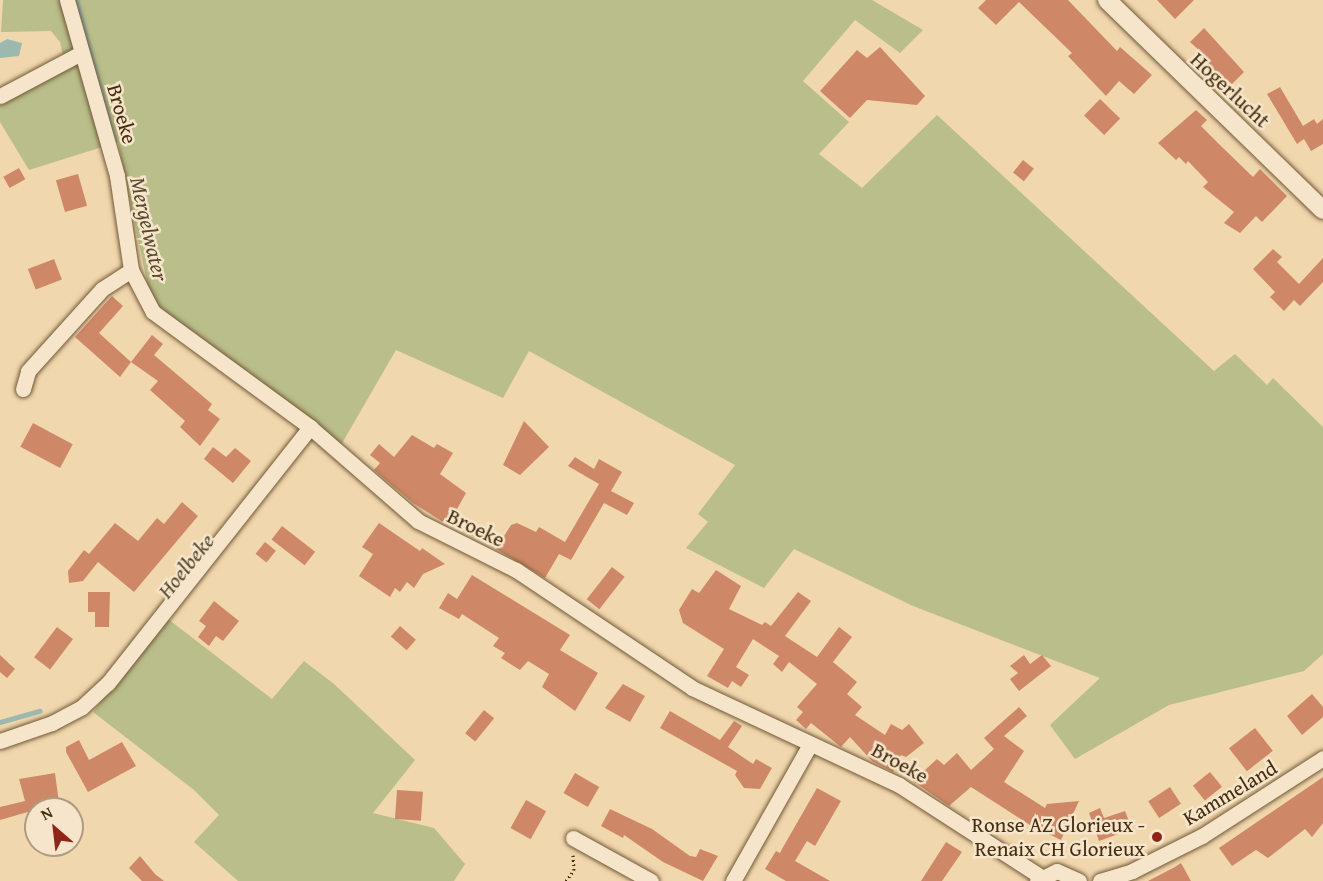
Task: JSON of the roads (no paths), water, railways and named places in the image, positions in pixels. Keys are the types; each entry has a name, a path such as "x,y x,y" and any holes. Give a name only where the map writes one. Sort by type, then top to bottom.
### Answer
{"street":[{"name":"Broeke","path":"67,0 117,176 130,270 153,312 310,427 418,521 516,570 692,688 809,746 855,762 899,785 1039,879 1062,871 1079,881"},
{"name":"Hogerlucht","path":"1107,0 1323,210"},
{"path":"0,96 81,53"},
{"path":"23,388 28,371 102,289 130,270"},
{"path":"0,741 52,723 82,707 108,683 310,427"},
{"path":"733,881 809,746"},
{"name":"Kammeland","path":"1100,881 1122,874 1202,836 1265,799 1323,758"},
{"path":"573,838 651,881"}],"water":[{"path":"7,39 22,43 19,56 0,58 0,43"}],"waterway":[{"name":"Mergelwater","path":"77,0 114,139"},
{"name":"Hoelbeke","path":"0,722 39,711"}],"place":[{"name":"Ronse AZ Glorieux - Renaix CH Glorieux","path":"1157,837"}]}
